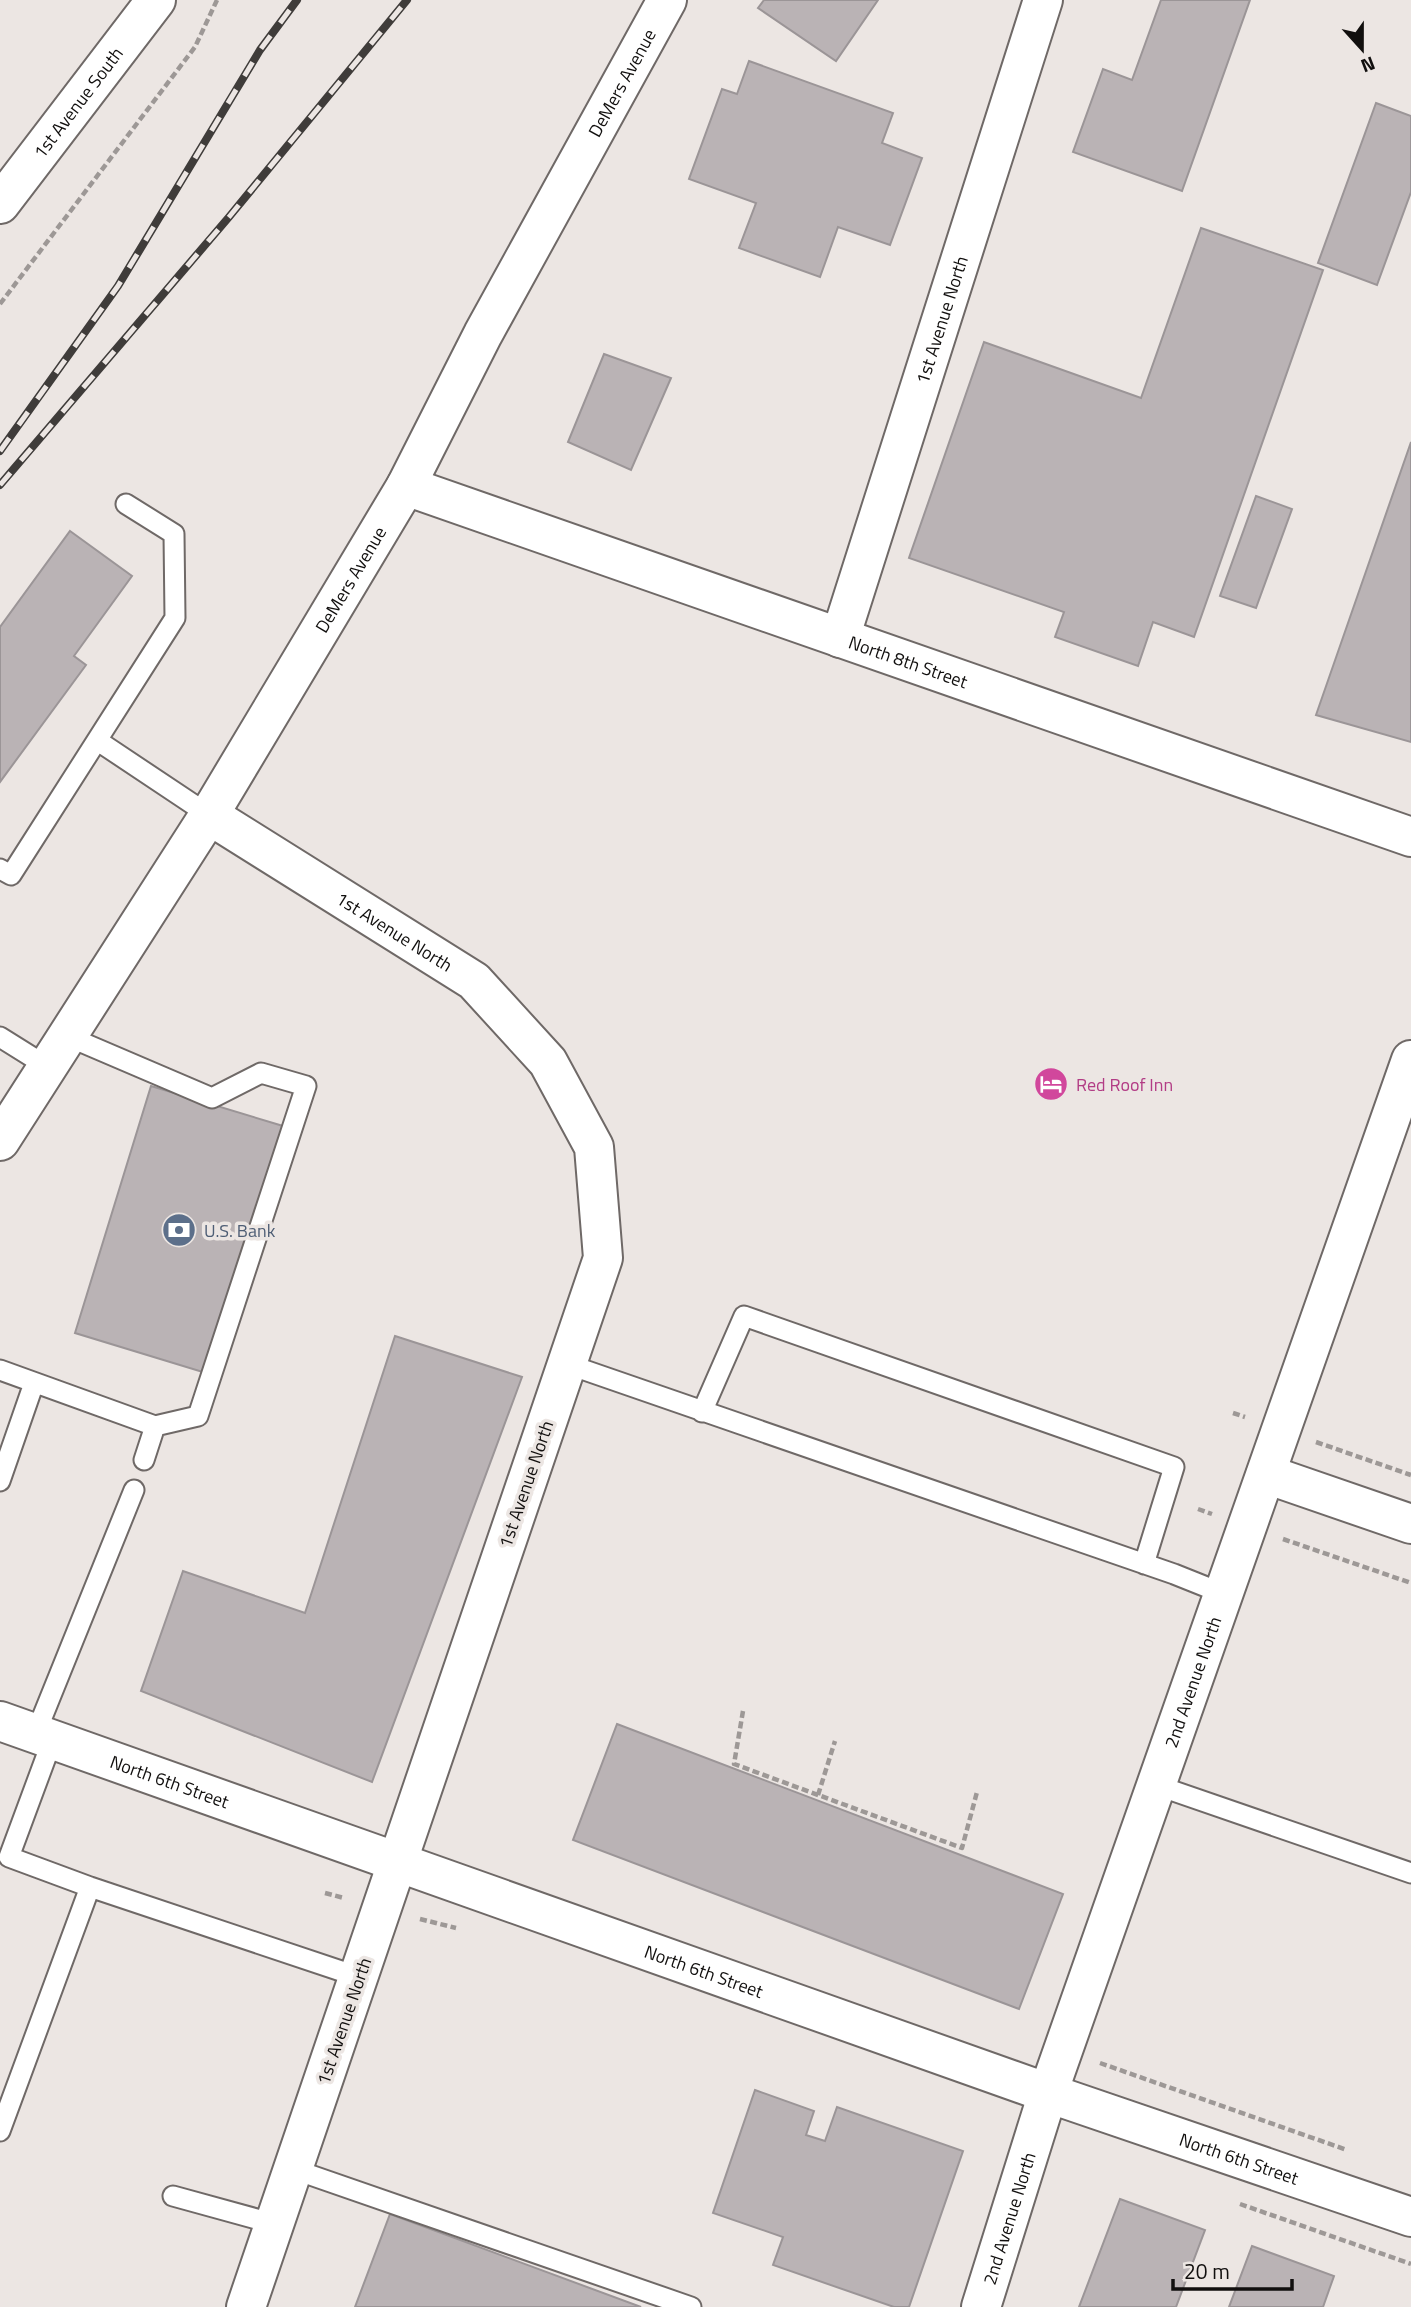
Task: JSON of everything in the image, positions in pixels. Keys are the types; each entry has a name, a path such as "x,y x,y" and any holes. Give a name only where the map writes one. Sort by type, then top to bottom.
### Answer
{"street":[{"name":"1st Avenue South","path":"0,204 156,0"},
{"name":"DeMers Avenue","path":"0,1142 209,815 406,486 483,334 667,0"},
{"name":"1st Avenue North","path":"839,638 1043,0"},
{"name":"North 8th Street","path":"406,486 1411,837"},
{"name":"1st Avenue North","path":"209,815 474,981 548,1062 594,1147 604,1258 246,2307"},
{"name":"2nd Avenue North","path":"981,2307 1048,2093 1411,1060"},
{"path":"1266,1474 1411,1524"},
{"name":"North 6th Street","path":"0,1721 1048,2093 1411,2217"}],"lane":[{"path":"0,869 11,875 175,618 174,534 125,504"},
{"path":"99,741 209,815"},
{"path":"0,1037 57,1051 212,1098 261,1073 306,1086 198,1416 155,1426 0,1370"},
{"path":"702,1412 744,1315 1174,1467 1144,1564"},
{"path":"567,1364 1224,1594"},
{"path":"0,1481 34,1382"},
{"path":"144,1460 155,1426"},
{"path":"134,1490 43,1738 9,1857 90,1887 359,1977"},
{"path":"1156,1786 1411,1873"},
{"path":"0,2131 90,1887"},
{"path":"293,2169 691,2307"},
{"path":"173,2196 275,2224"}],"path":[{"path":"0,304 195,47 217,0"},
{"path":"1233,1413 1411,1475"},
{"path":"1198,1509 1411,1583"},
{"path":"743,1712 734,1764 962,1848 977,1792"},
{"path":"818,1795 835,1741"},
{"path":"1063,2050 1359,2154"}],"building":[{"path":"764,0 878,0 836,61 758,8"},
{"path":"1161,0 1250,0 1182,191 1073,152 1103,69 1132,80"},
{"path":"749,61 893,113 882,143 922,158 890,245 838,227 820,277 739,248 756,203 689,179 722,89 737,94"},
{"path":"1376,103 1411,116 1411,192 1377,285 1318,263"},
{"path":"1201,228 1323,270 1194,637 1153,622 1138,666 1055,637 1064,612 909,558 984,342 1141,398"},
{"path":"604,354 671,378 631,470 568,442"},
{"path":"1411,442 1411,742 1316,715"},
{"path":"1256,496 1292,509 1256,608 1220,596"},
{"path":"70,531 132,576 74,656 86,665 0,782 0,627"},
{"name":"U.S. Bank","path":"151,1086 283,1126 206,1373 75,1333"},
{"path":"395,1336 522,1377 372,1782 141,1691 183,1571 305,1613"},
{"path":"617,1724 1063,1894 1019,2009 573,1840"},
{"path":"755,2090 814,2111 806,2135 825,2141 837,2107 963,2151 909,2307 894,2307 773,2265 783,2237 713,2213"},
{"path":"1120,2199 1205,2230 1176,2307 1079,2307"},
{"path":"390,2214 641,2307 355,2307"},
{"path":"1252,2246 1334,2276 1323,2307 1229,2307"}],"railway":[{"path":"0,451 118,286 260,50 297,0"},
{"path":"0,485 229,217 407,0"}],"place":[{"name":"Red Roof Inn","path":"1051,1084"},
{"name":"U.S. Bank","path":"179,1230"}]}
